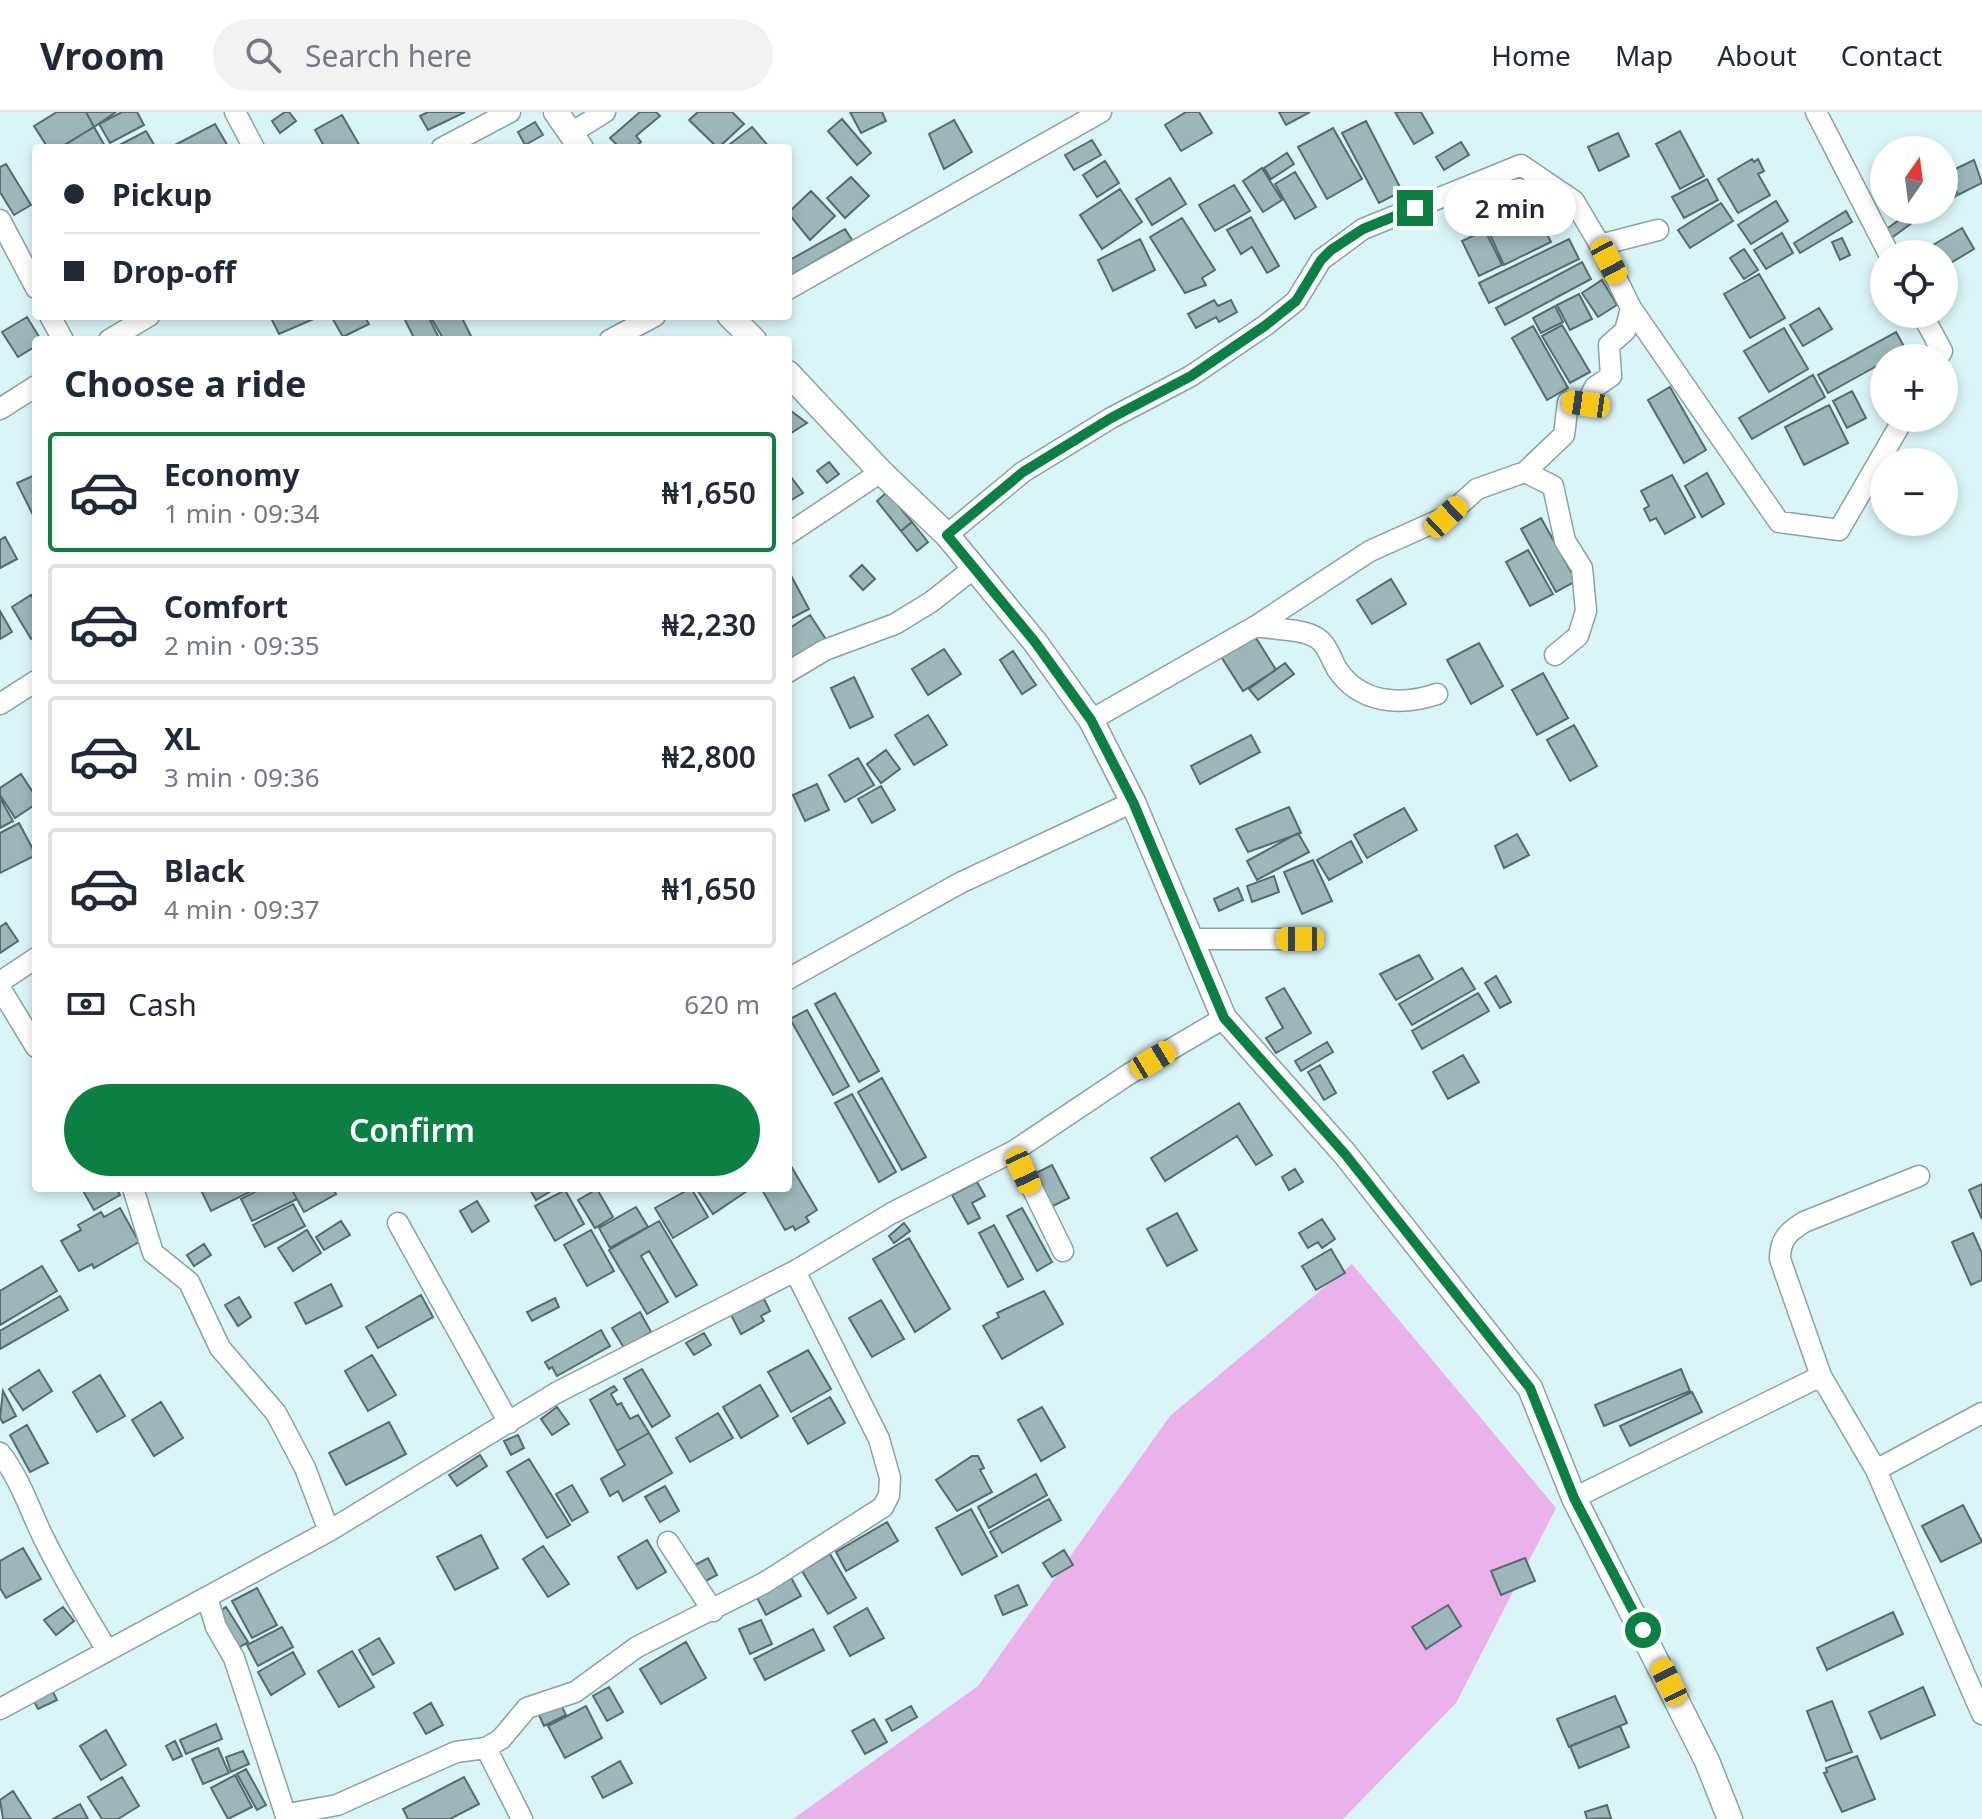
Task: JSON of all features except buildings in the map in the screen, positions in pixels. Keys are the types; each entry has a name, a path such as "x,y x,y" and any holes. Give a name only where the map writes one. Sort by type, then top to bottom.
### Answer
{"street":[{"path":"235,112 252,144"},
{"path":"450,144 510,112"},
{"path":"556,112 576,140 605,112"},
{"path":"792,287 1101,112"},
{"path":"1816,112 1882,240"},
{"path":"947,535 1023,472 1111,418 1191,376 1266,325 1296,301 1321,260 1363,229 1521,165 1574,201 1600,245 1623,297 1779,522 1839,530 1896,432"},
{"path":"0,220 32,280"},
{"path":"1600,245 1658,230"},
{"path":"1091,720 1256,626 1370,551 1446,517 1477,489 1525,472 1564,435 1568,402 1586,404 1595,387 1611,376 1609,345 1625,331 1631,308"},
{"path":"116,336 142,320"},
{"path":"618,336 648,320"},
{"path":"737,320 751,336"},
{"path":"792,377 881,472 947,535 1035,642 1091,720 1133,802 1224,1018 1345,1154 1530,1388 1574,1498 1707,1761 1730,1819"},
{"path":"0,409 32,389"},
{"path":"792,531 881,472"},
{"path":"1525,472 1553,486 1565,541 1582,568 1586,611 1578,636 1555,655"},
{"path":"792,670 825,650 895,624 931,602 974,568"},
{"path":"1256,626 1311,634 1321,640 1343,678 1364,694 1390,701 1414,702 1437,694"},
{"path":"0,704 32,684"},
{"path":"792,977 960,883 1133,802"},
{"path":"1192,939 1300,939"},
{"path":"32,961 0,985 32,1040"},
{"path":"0,1709 329,1531 556,1393 795,1271 892,1213 1014,1151 1129,1074 1224,1018"},
{"path":"1014,1151 1063,1251"},
{"path":"1919,1176 1804,1222 1788,1232 1780,1246 1780,1259 1796,1312 1821,1376 1876,1470 1980,1704"},
{"path":"134,1192 153,1253 189,1282 220,1348 276,1413 305,1468 329,1531"},
{"path":"398,1223 509,1423"},
{"path":"207,1597 216,1627 234,1658 287,1817 337,1805 456,1752 486,1748 501,1739 527,1708 575,1692 637,1647 673,1626 713,1611 883,1507 889,1495 887,1462 879,1439 795,1271"},
{"path":"1574,1498 1821,1376"},
{"path":"1876,1470 1982,1413"},
{"path":"0,1453 24,1491 43,1538 107,1650"},
{"path":"668,1542 713,1611"},
{"path":"486,1748 522,1819"}],"shaded area":[{"path":"1352,1264 1556,1508 1456,1703 1343,1819 793,1819 978,1686 1170,1416"}],"route":[{"path":"1415,208 1363,229 1331,250 1321,260 1296,301 1266,325 1191,376 1111,418 1023,472 947,535 1035,642 1091,720 1133,802 1224,1018 1345,1154 1530,1388 1574,1498 1643,1630"}]}
